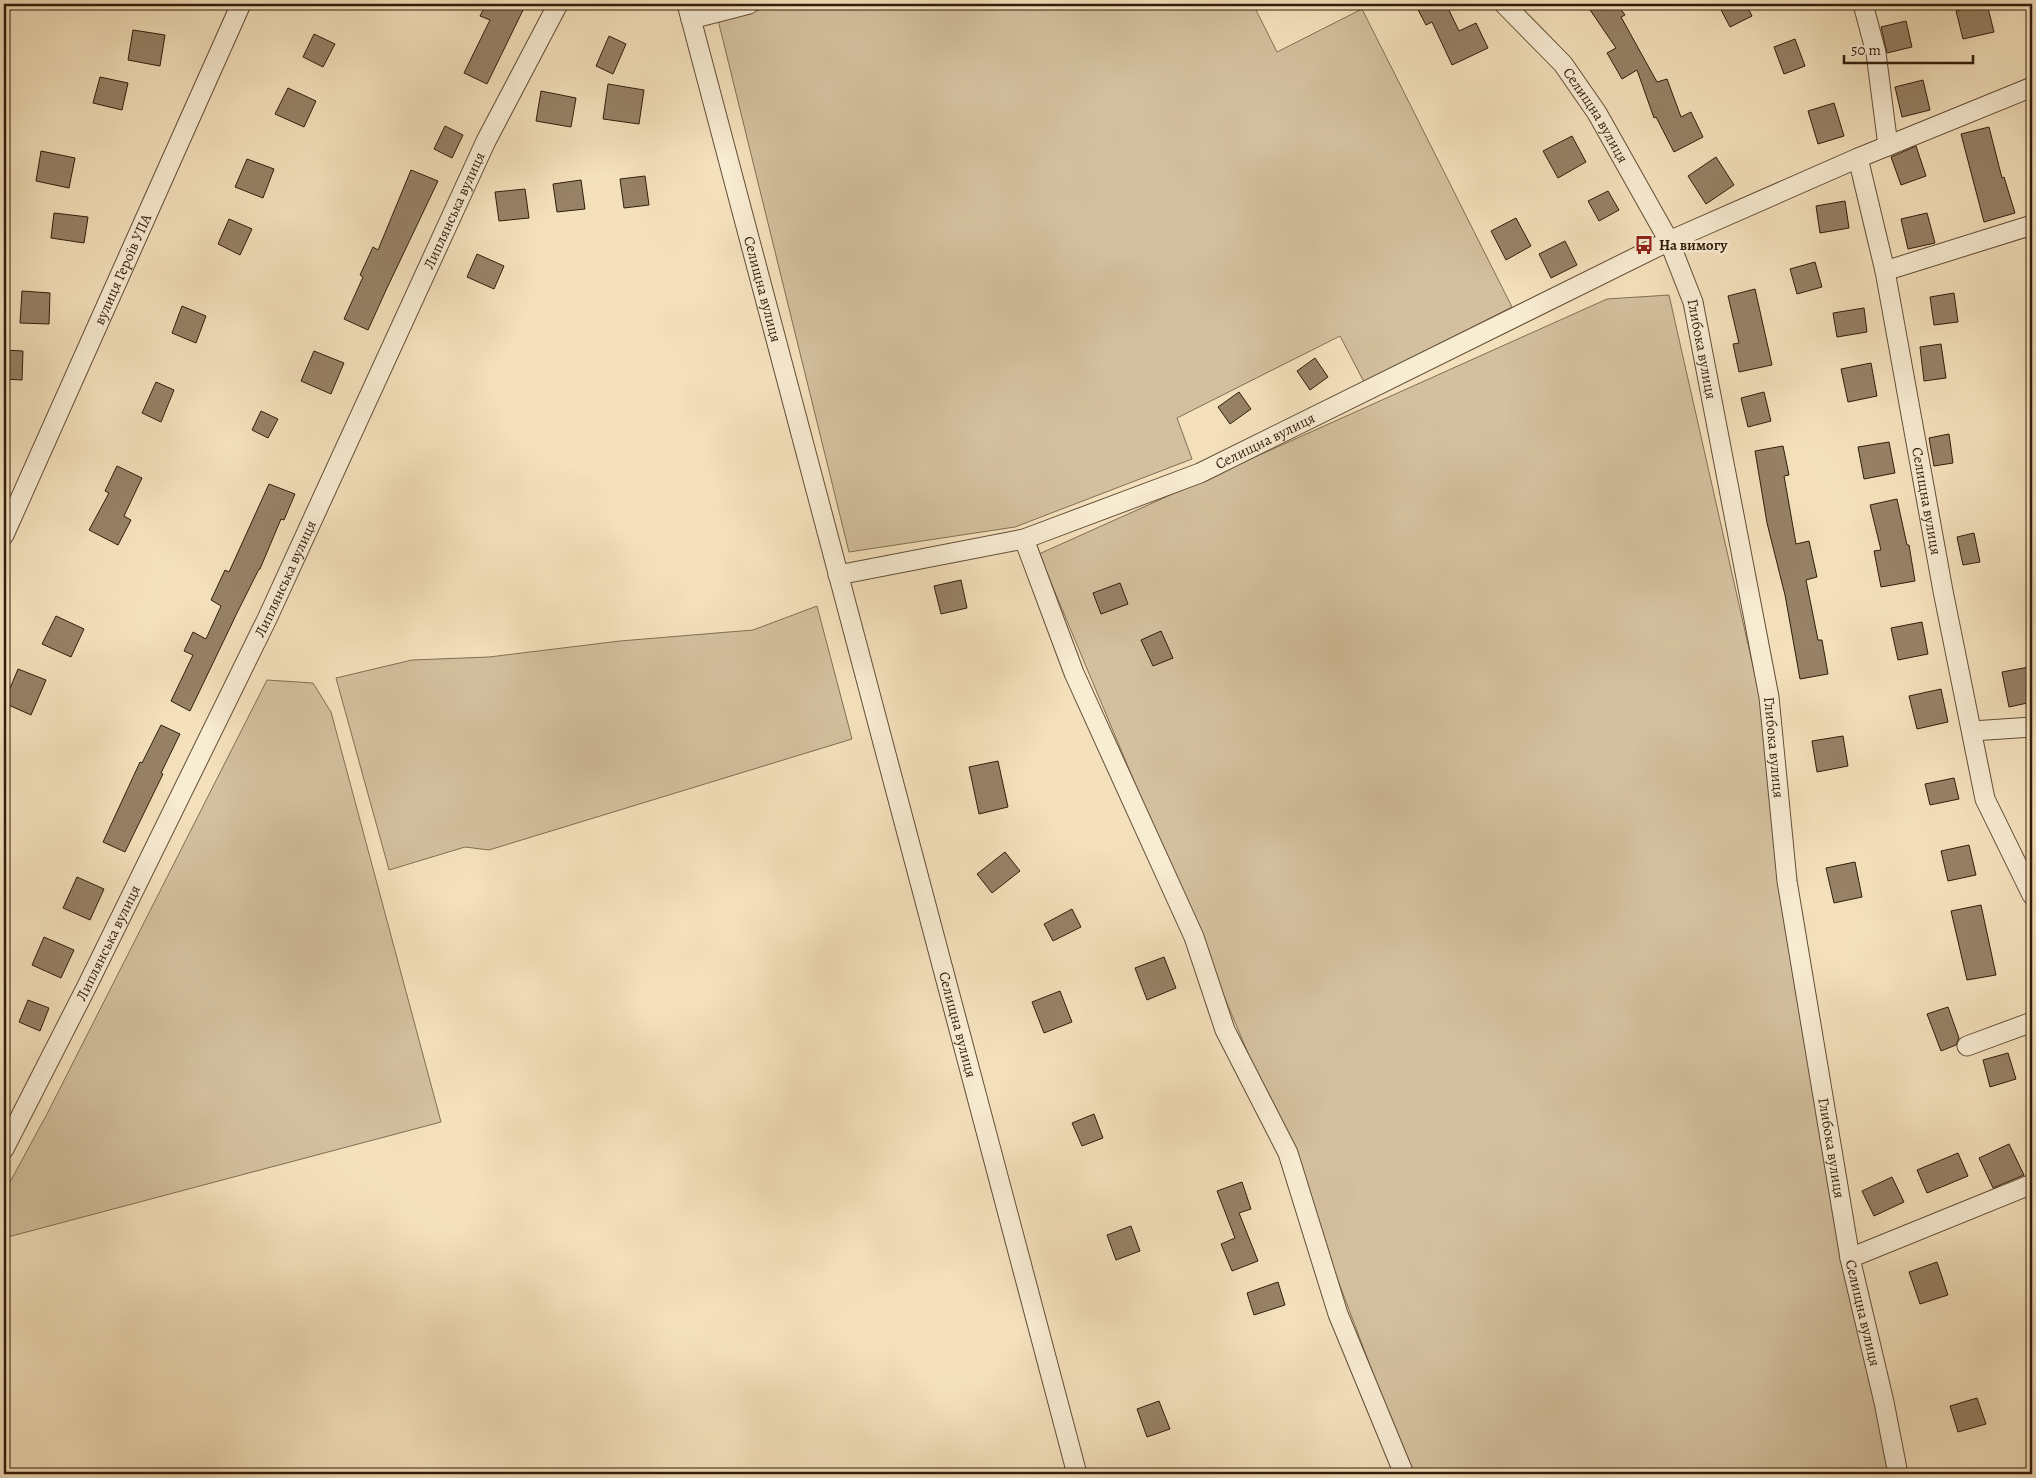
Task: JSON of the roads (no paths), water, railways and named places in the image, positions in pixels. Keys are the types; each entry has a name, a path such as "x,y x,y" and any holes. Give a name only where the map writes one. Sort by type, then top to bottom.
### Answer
{"street":[{"name":"вулиця Героїв УПА","path":"4,535 241,4"},
{"name":"Липлянська вулиця","path":"4,1149 267,619 486,141 558,4"},
{"path":"689,11 749,4"},
{"name":"Селищна вулиця","path":"1504,4 1564,64 1597,113 1669,241"},
{"path":"1863,4 1876,53 1888,146"},
{"name":"Селищна вулиця","path":"689,11 1077,1474"},
{"name":"Селищна вулиця","path":"838,575 1024,539 1200,473 1669,241 1858,158 2032,87"},
{"name":"Селищна вулиця","path":"1858,158 1885,271 1943,591 1985,799 2032,894"},
{"path":"1885,271 2032,225"},
{"name":"Глибока вулиця","path":"1669,241 1693,302 1770,697 1787,881 1850,1258"},
{"path":"1024,539 1074,673 1194,937 1225,1030 1288,1154 1338,1314 1404,1474"},
{"path":"1972,731 2032,727"},
{"path":"1967,1046 2032,1022"},
{"name":"Селищна вулиця","path":"1898,1474 1884,1402 1850,1258 2032,1184"}],"place":[{"name":"На вимогу","path":"1644,245"}]}
